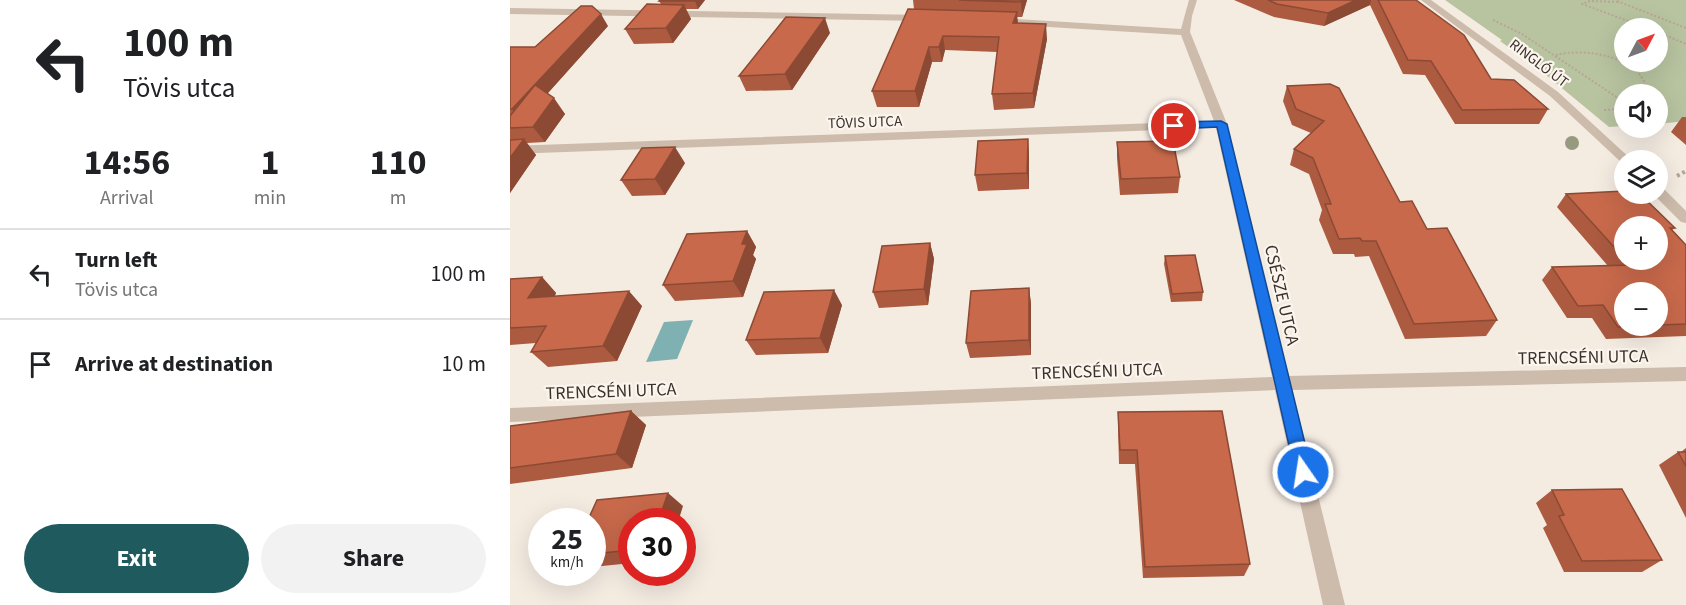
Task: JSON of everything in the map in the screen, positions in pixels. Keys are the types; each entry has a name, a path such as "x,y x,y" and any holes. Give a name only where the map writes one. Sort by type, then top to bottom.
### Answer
{"street":[{"path":"986,20 1185,32 1187,16 1193,0"},
{"name":"RINGLÓ ÚT","path":"1425,0 1554,94 1615,150"},
{"path":"510,11 930,18"},
{"name":"CSÉSZE UTCA","path":"1185,32 1221,124 1334,605"},
{"name":"TÖVIS UTCA","path":"510,150 1221,124"},
{"path":"1668,201 1686,219"},
{"name":"TRENCSÉNI UTCA","path":"510,415 1283,383 1686,374"}],"path":[{"path":"1614,0 1686,28"},
{"path":"1618,2 1590,1 1582,4 1620,18"},
{"path":"1488,17 1522,33 1614,95"},
{"path":"1668,36 1686,44"},
{"path":"1555,56 1578,51 1608,57 1624,63 1638,73 1646,84"}],"green space":[{"path":"1445,0 1686,0 1686,121 1668,123 1668,84 1614,84 1614,127 1609,127 1540,70 1500,41 1502,40"}],"water":[{"path":"693,320 677,359 646,362 664,322"}],"building":[{"path":"660,0 696,0 659,1"},
{"path":"959,0 1021,0 1021,2"},
{"path":"1268,0 1356,0 1328,13 1277,4"},
{"path":"1378,0 1416,0 1464,35 1491,79 1514,80 1548,109 1462,110 1431,61 1408,60"},
{"path":"647,4 684,5 666,28 625,29"},
{"path":"581,6 592,6 601,14 510,109 510,47 535,47"},
{"path":"908,9 1017,12 1013,23 1046,24 1033,93 992,94 999,37 943,36 939,47 929,47 915,91 872,91"},
{"path":"786,17 825,18 785,74 739,76"},
{"path":"1330,84 1339,88 1400,202 1412,201 1427,229 1447,228 1497,320 1414,324 1376,241 1362,241 1360,238 1339,239 1325,204 1331,204 1313,158 1294,149 1324,121 1296,109 1287,86"},
{"path":"535,85 554,98 533,127 510,128 510,116"},
{"path":"524,139 510,158 510,140"},
{"path":"1028,139 1027,173 975,175 978,141"},
{"path":"1173,141 1180,177 1121,179 1117,142"},
{"path":"675,147 655,179 621,180 642,148"},
{"path":"1614,192 1614,204 1650,204 1663,216 1614,216 1614,247 1566,194"},
{"path":"1668,221 1675,228 1670,228 1686,245 1686,324 1668,325 1668,282 1614,282 1614,321 1603,305 1578,306 1552,267 1614,265 1614,270 1668,270"},
{"path":"747,231 742,244 747,244 733,281 663,285 687,234"},
{"path":"930,243 924,289 873,292 882,246"},
{"path":"1195,255 1203,292 1172,294 1165,256"},
{"path":"542,277 528,298 629,291 603,346 531,352 546,326 510,328 510,279"},
{"path":"1029,288 1029,340 966,343 971,291"},
{"path":"834,290 820,338 746,340 764,292"},
{"path":"631,411 616,454 510,468 510,426"},
{"path":"1222,411 1250,564 1145,567 1137,450 1120,450 1118,412"},
{"path":"1678,452 1686,452 1686,466"},
{"path":"1622,489 1662,560 1582,561 1559,516 1564,515 1552,490"},
{"path":"668,493 663,508 618,508 618,551 606,553 606,508 593,508 597,500"}],"route":[{"path":"1174,126 1221,124 1303,472"}]}
